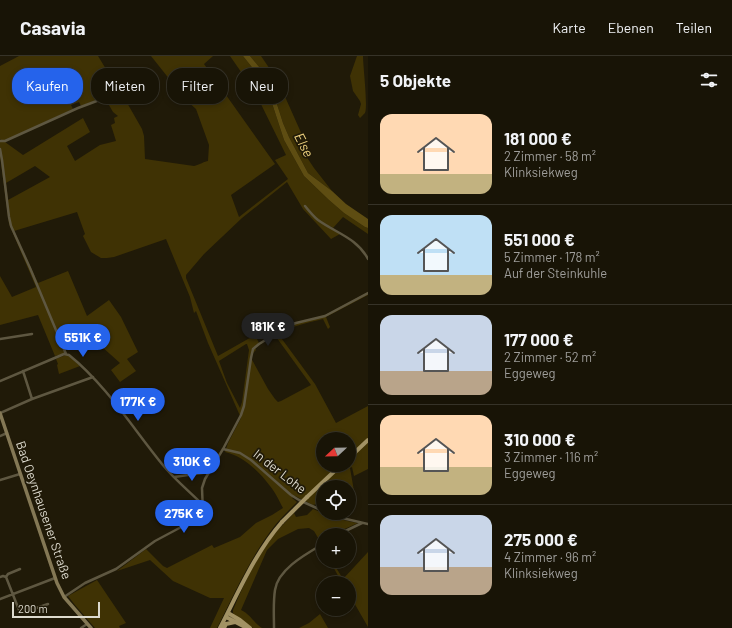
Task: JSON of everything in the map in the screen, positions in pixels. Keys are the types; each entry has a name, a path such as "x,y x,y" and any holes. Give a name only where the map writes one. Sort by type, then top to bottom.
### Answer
{"main road":[{"name":"Bad Oeynhausener Straße","path":"0,413 55,578 64,597 91,628"},
{"path":"356,451 368,440"},
{"path":"220,628 256,558 269,538 282,522 334,472"},
{"path":"227,615 235,622 249,628"},
{"path":"227,615 240,620 249,628"},
{"path":"224,628 226,624 235,622"}],"street":[{"path":"0,141 5,141 91,103"},
{"path":"0,149 11,226 66,354 93,376 173,477 203,505"},
{"path":"305,206 317,219 354,241 368,259"},
{"path":"64,597 84,583 116,569 155,541 200,517 203,513 202,488 205,479 241,415 244,406 250,358 253,350 258,344 288,326 325,316 368,293"},
{"path":"0,339 32,334"},
{"path":"0,381 66,354"},
{"path":"23,371 32,399"},
{"path":"0,413 93,376"},
{"path":"0,436 7,433"},
{"name":"In der Lohe","path":"223,449 240,453 251,460 291,495 316,508"},
{"path":"173,477 209,472"},
{"path":"0,480 21,474"},
{"path":"350,520 368,524"},
{"path":"352,528 362,523"},
{"path":"274,628 274,598 277,584 285,571 292,564 316,548"},
{"path":"0,577 6,577 8,574 20,569"},
{"path":"6,577 19,610 22,612 48,604"},
{"path":"0,599 55,578"},
{"path":"82,628 87,624"}],"shaded area":[{"path":"19,56 98,56 105,68 91,68 91,102 81,106 80,104 83,104 83,68 12,68 12,104 74,104 71,105 73,109 6,140 1,140 0,66"},
{"path":"151,56 213,56 204,64 207,68 167,68 167,76"},
{"path":"230,56 243,56 253,68 238,68"},
{"path":"243,56 250,56 260,68 253,68"},
{"path":"250,56 261,56 269,68 260,68"},
{"path":"357,56 363,56 366,95 365,113 360,118 358,115 361,104 353,91 350,76"},
{"path":"228,98 275,164 231,195 239,217 288,179 275,160 286,155 261,104 272,104 284,140 304,176 344,213 368,228 368,234 343,217 333,228 330,226 329,227 340,234 331,239 303,209 287,182 242,218 204,254 186,275 218,356 255,335 259,343 255,347 256,350 251,358 268,389 278,402 311,385 274,334 288,325 325,315 368,292 368,295 326,317 330,327 328,329 323,319 295,327 279,335 315,384 336,423 368,406 368,469 354,476 353,472 356,472 356,432 316,432 316,472 351,472 352,480 316,480 316,504 313,505 295,496 292,498 297,502 276,524 259,548 217,628 210,628 224,598 210,598 173,581 150,560 117,571 146,549 163,566 167,568 212,545 214,548 240,537 256,523 283,508 276,494 266,480 256,470 238,457 225,452 241,418 208,343 196,311 194,313 190,297 166,239 114,257 101,258 91,252 83,236 85,234 77,212 14,231 38,283 68,271 87,316 109,300 121,317 138,352 127,359 136,371 120,382 111,370 120,363 91,337 87,339 80,333 73,336 68,330 60,336 67,353 55,356 38,315 0,325 0,276 12,297 36,287 9,224 0,156 0,142 5,142 23,155 83,118 90,132 67,146 75,161 100,145 116,141 111,125 115,123 114,118 118,116 113,112 108,104 128,104 142,129 144,136 145,159 194,166 208,161 209,145 196,109 190,104 228,104","holes":["35,166 50,177 8,200 6,183","246,344 249,350 240,408 227,383 219,361"]},
{"path":"288,103 307,146 306,156 332,191 308,173 283,123 277,104"},
{"path":"272,104 277,104 289,137 308,173 332,191 346,204 368,219 368,228 344,213 304,176 284,140"},
{"path":"66,355 80,366 59,374 56,359"},
{"path":"313,509 316,510 316,520 345,520 358,523 347,528 316,528 316,534 309,528 298,529 278,539 267,550 241,610 262,628 253,628 233,613 247,579 264,549 281,526 294,513 296,517 307,515"},
{"path":"368,552 368,627 356,606 356,576 346,576 353,568 356,568 356,565"},
{"path":"334,568 336,568 341,576 338,576"},
{"path":"97,580 126,623 119,626 120,628 95,628 68,596"},
{"path":"318,616 321,616 328,628 299,628 309,623"}],"water label":[{"name":"Else","path":"304,145"}]}
